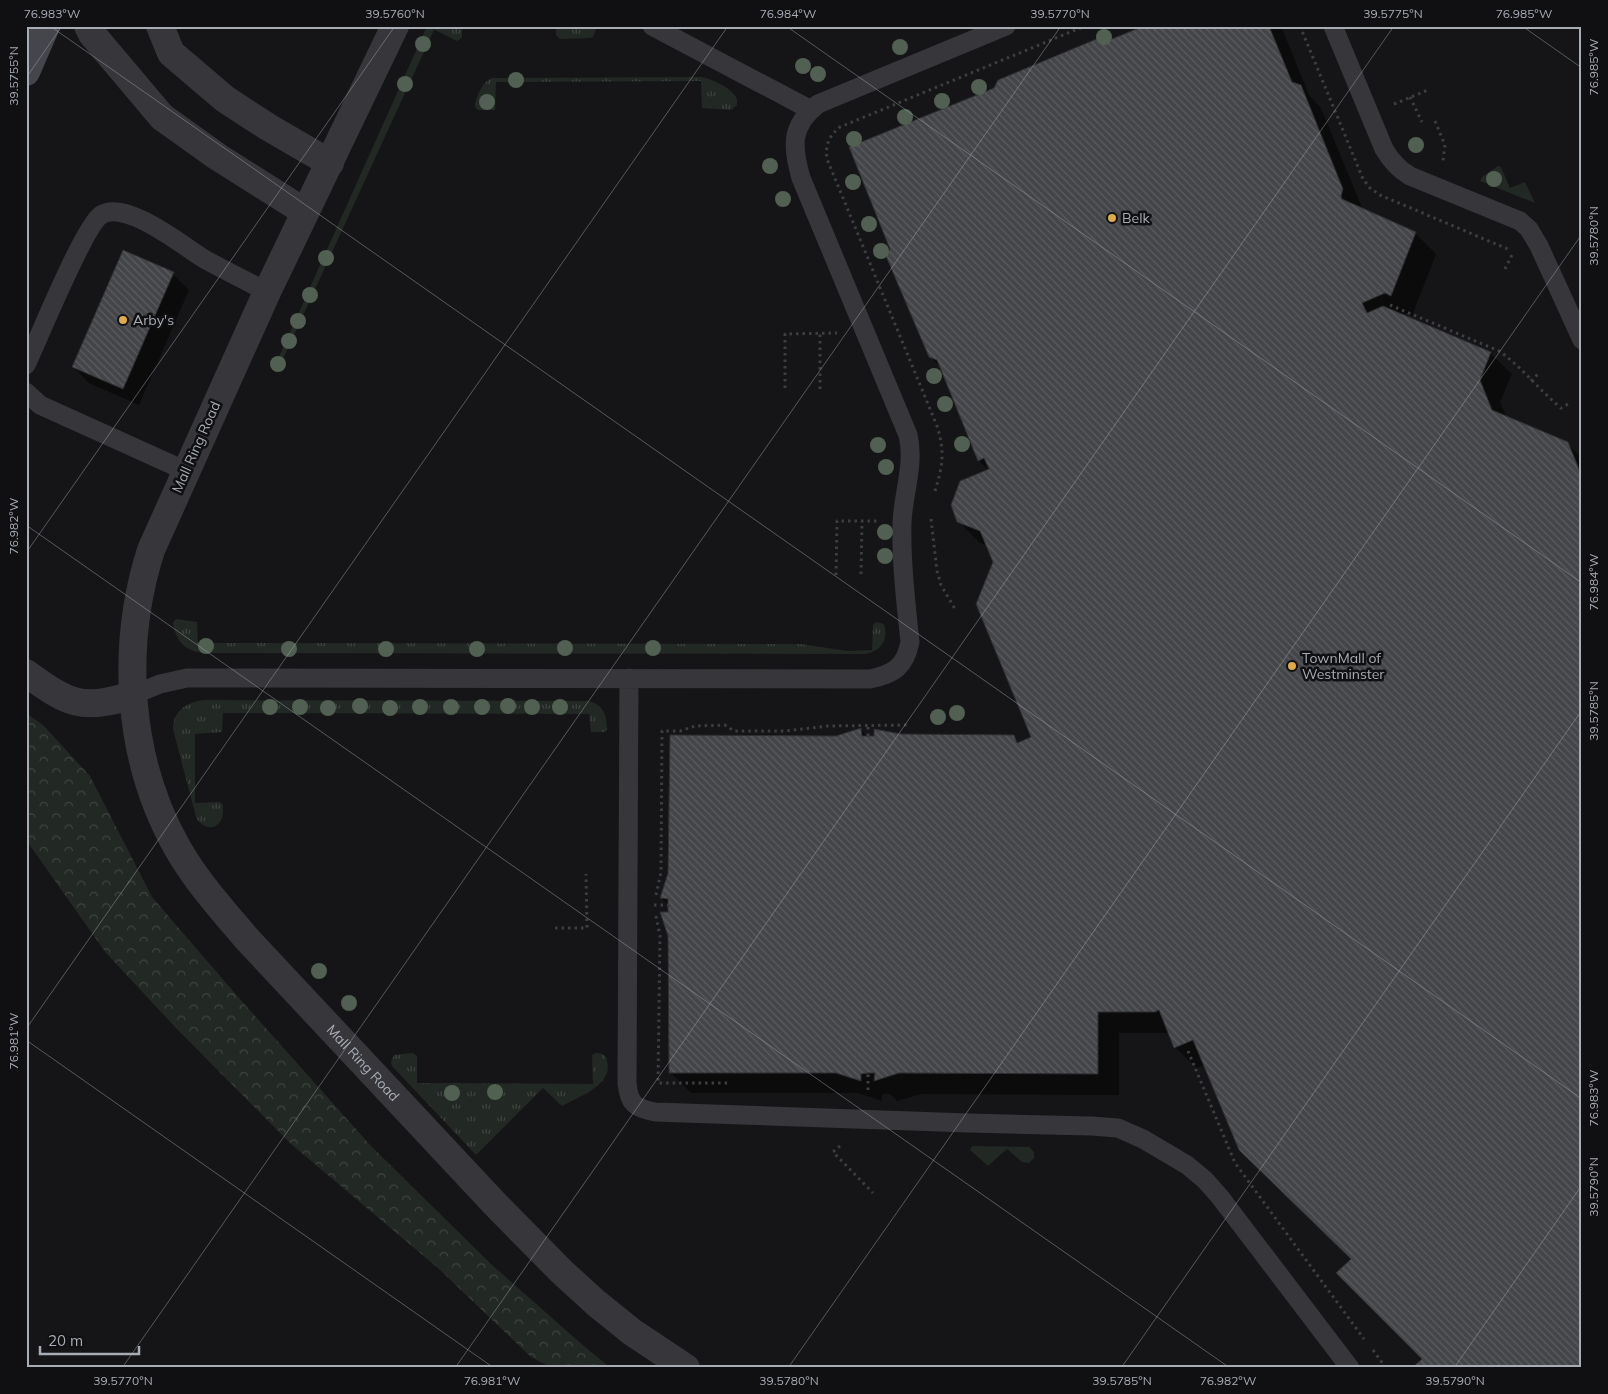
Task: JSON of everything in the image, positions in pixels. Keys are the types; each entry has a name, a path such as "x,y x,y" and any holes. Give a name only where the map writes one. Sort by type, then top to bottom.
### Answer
{"street":[{"path":"26,72 46,26"},
{"path":"88,26 92,34 162,117 218,157 306,212"},
{"path":"160,26 171,53 225,99 268,127 330,163"},
{"name":"Mall Ring Road","path":"395,26 267,292 151,550 139,597 134,647 133,695 137,734 146,772 160,812 178,849 211,896 248,939 495,1204 562,1272 596,1304 632,1332 686,1368"},
{"path":"26,672 50,690 70,701 90,704 112,702 133,695"}],"lane":[{"path":"652,26 811,110"},
{"path":"133,695 160,684 187,678 870,679 885,676 898,668 907,656 910,642 902,526 903,501 911,469 911,446 801,178 795,157 795,134 811,110 827,100 1006,26"},
{"path":"1333,26 1384,149 1393,163 1410,176 1520,221 1528,229 1539,246 1582,340"},
{"path":"26,365 86,235 101,215 113,212 128,214 154,226 207,260 267,292"},
{"path":"26,392 40,405 186,471"},
{"path":"629,678 626,1083 628,1096 635,1105 644,1110 655,1112 1090,1126 1118,1128 1131,1132 1187,1165 1220,1197 1350,1368"}],"path":[{"path":"934,495 943,455 937,426 827,159 828,141 840,127 1085,26"},
{"path":"1051,35 1054,39"},
{"path":"1389,106 1428,90"},
{"path":"1410,98 1422,122"},
{"path":"1435,121 1445,145 1443,166"},
{"path":"1390,305 1499,351 1561,408 1568,404"},
{"path":"785,388 785,334 841,333"},
{"path":"820,334 820,389"},
{"path":"1531,381 1538,374"},
{"path":"930,515 937,571 942,585 955,608"},
{"path":"836,575 837,520 886,521"},
{"path":"861,574 862,521"},
{"path":"730,1083 658,1083 660,936 654,905 660,872 662,731 680,731 695,726 725,725 734,731 786,731 828,726 908,725"},
{"path":"868,726 868,736"},
{"path":"555,928 587,928 586,874"},
{"path":"654,905 668,905"},
{"path":"1188,1051 1235,1163 1386,1368"},
{"path":"868,1073 868,1090"},
{"path":"843,1143 833,1152 873,1193"}],"green space":[{"path":"427,26 462,26 462,38 457,41"},
{"path":"427,26 434,30 277,372 273,370"},
{"path":"556,26 597,26 593,37 560,39 556,35"},
{"path":"702,77 717,82 731,91 737,99 737,105 731,110 702,108 701,81 496,82 495,110 478,110 475,107 480,90 492,78"},
{"path":"1498,166 1501,167 1510,188 1525,182 1535,203 1480,181 1482,177"},
{"path":"176,619 197,622 198,643 801,644 847,651 872,650 873,625 876,622 884,624 885,635 879,647 871,653 865,654 205,653 192,651 179,641 173,623"},
{"path":"204,700 588,701 601,707 606,719 607,729 605,732 591,732 589,714 223,713 222,732 195,734 195,803 220,802 223,805 221,820 214,827 207,827 200,823 196,817 173,729 175,717 182,708"},
{"path":"26,713 43,725 90,776 152,897 371,1146 492,1265 611,1368 552,1368 531,1357 439,1269 291,1144 175,1027 106,953 26,840"},
{"path":"413,1053 417,1056 417,1083 593,1084 592,1055 595,1053 606,1057 608,1069 605,1077 593,1089 562,1106 543,1088 476,1155 392,1066 391,1062 394,1055"},
{"path":"972,1146 1029,1147 1034,1152 1034,1158 1029,1163 1022,1162 1007,1149 988,1166 970,1150"}],"building":[{"name":"TownMall of Westminster","path":"1144,26 1269,26 1292,82 1301,85 1343,189 1342,199 1416,232 1391,296 1385,293 1362,303 1367,313 1383,306 1491,352 1480,380 1492,410 1568,442 1582,477 1582,1368 1412,1368 1422,1359 1336,1273 1351,1259 1239,1150 1193,1040 1174,1048 1159,1010 1155,1012 1098,1012 1098,1074 899,1073 874,1081 875,1073 868,1073 861,1074 861,1081 836,1073 669,1073 668,936 660,912 668,912 668,899 660,898 668,873 670,735 836,736 861,728 862,736 874,736 874,729 901,734 1014,735 1017,743 1031,737 976,604 993,562 980,531 957,522 951,505 960,481 989,469 984,458 978,461 937,360 929,357 886,256 890,249 849,147 994,88 998,80 1099,38 1107,41"},
{"name":"Arby's","path":"123,250 174,272 123,389 72,367"}],"place":[{"name":"Belk","path":"1112,218"},
{"name":"Arby's","path":"123,320"},
{"name":"TownMall of Westminster","path":"1292,666"}]}
